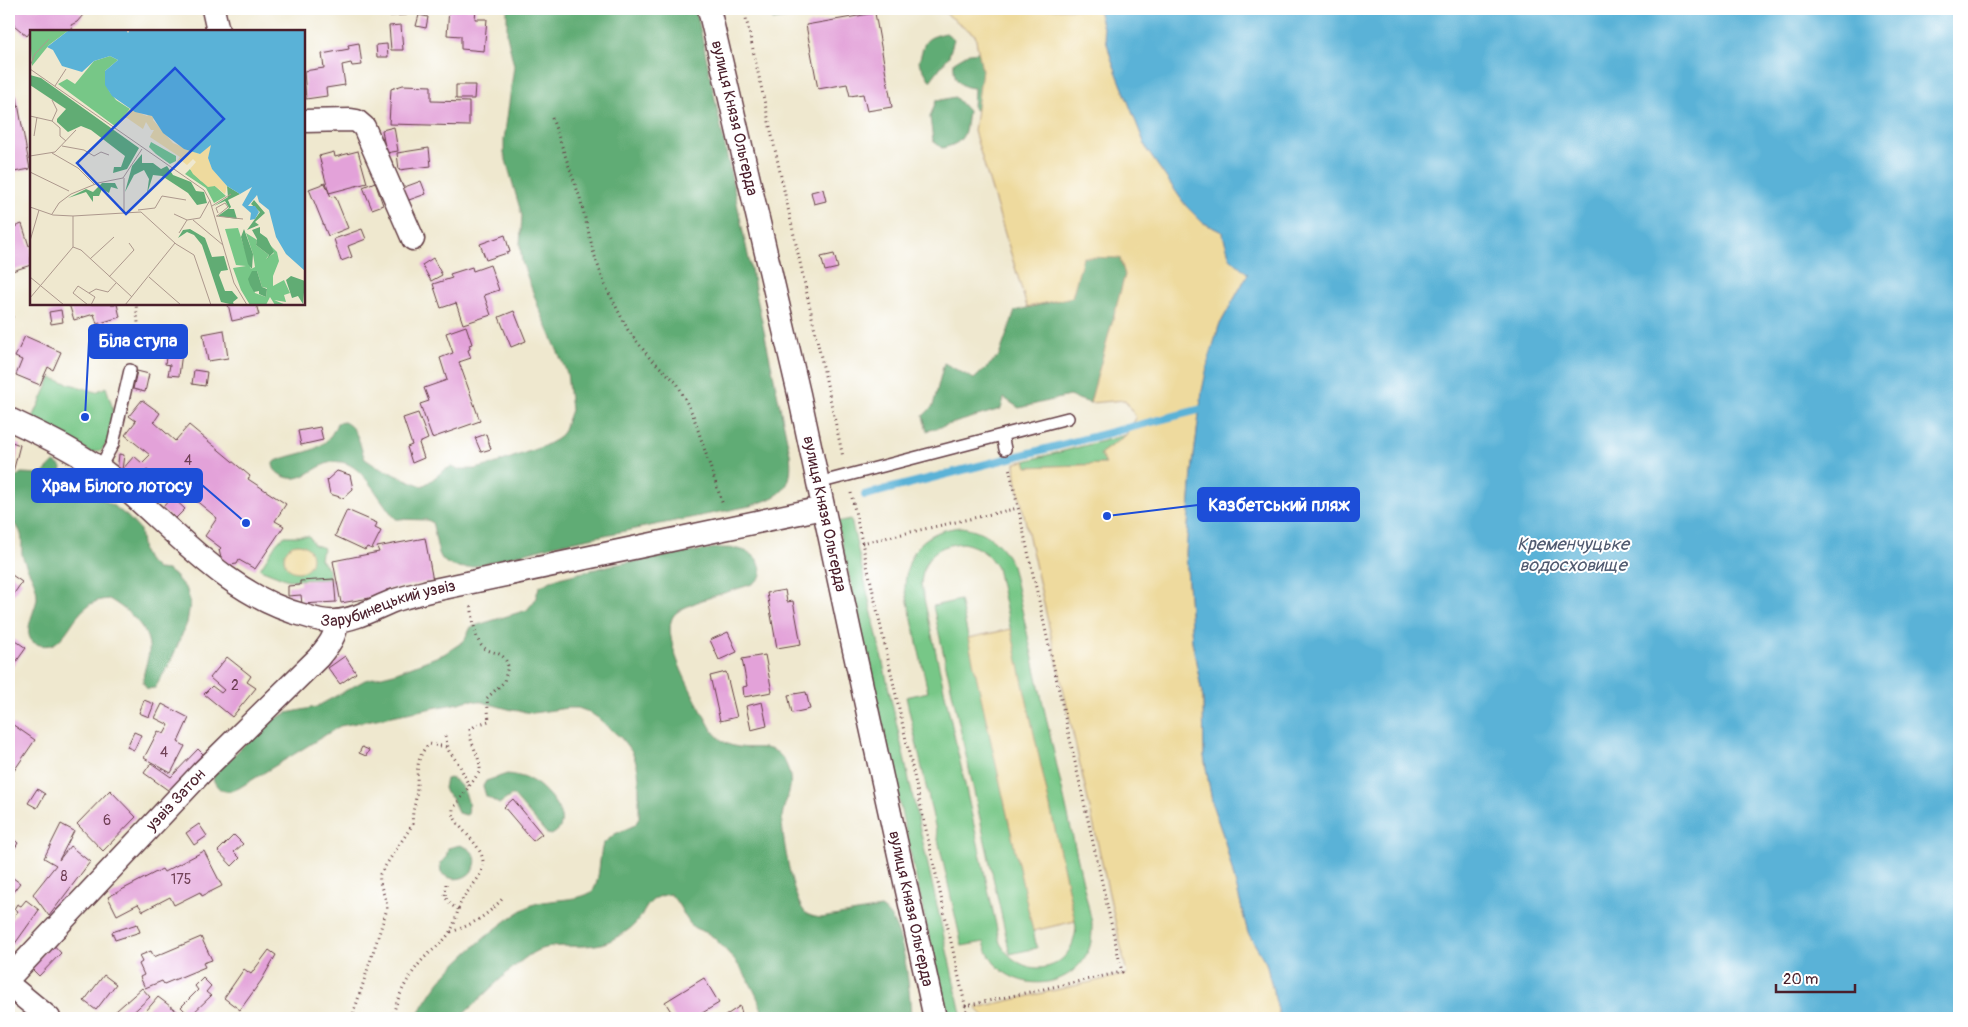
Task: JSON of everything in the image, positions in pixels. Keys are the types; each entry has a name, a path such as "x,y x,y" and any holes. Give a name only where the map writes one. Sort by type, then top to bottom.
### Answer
{"street":[{"path":"213,9 218,30"},
{"name":"вулиця Князя Ольгерда","path":"709,9 797,384 936,1018"},
{"path":"305,121 351,120 364,127 414,239"},
{"name":"Зарубинецький узвіз","path":"9,419 99,469 113,479 199,556 240,586 259,598 294,613 319,620 337,621 399,599 429,591 823,508"},
{"name":"узвіз Затон","path":"9,978 202,772 318,658 331,642 337,621"},
{"path":"9,985 49,1018"}],"lane":[{"path":"99,469 113,444 130,370"},
{"path":"818,483 1068,418"},
{"path":"1002,435 1005,449"}],"path":[{"path":"744,9 968,1018"},
{"path":"552,118 580,198 604,285 628,330 649,357 677,382 693,415 731,527"},
{"path":"130,370 139,332 136,305"},
{"path":"965,1006 1122,972 1012,479"},
{"path":"862,543 1018,508"},
{"path":"451,932 463,898 479,876 483,863 471,838 452,814 454,806 477,776 480,768 470,738 470,730 476,725 489,721 488,698 504,682 508,670 507,663 501,654 489,650 481,644 476,628"},
{"path":"444,736 447,747 460,766 469,786"},
{"path":"352,1018 387,909 387,903 379,881 380,874 413,824 412,816 417,791 416,769 419,758 429,744 447,747"},
{"path":"446,884 445,897 458,909"},
{"path":"392,1018 399,995 406,982 423,960 451,932 476,922 503,898"}],"green space":[{"path":"507,9 696,9 791,466 788,483 784,489 770,499 750,506 555,545 468,568 457,567 443,560 438,549 432,522 427,520 396,519 365,477 349,465 333,462 325,464 304,476 289,478 276,471 273,463 319,446 329,437 337,423 344,422 356,433 365,459 377,467 422,486 451,467 475,469 491,465 544,446 557,439 563,432 571,410 567,373 538,306 522,262 520,244 522,216 504,153 514,66 507,35"},
{"path":"770,9 834,9 773,20"},
{"path":"946,33 954,39 949,56 930,81 919,62 924,45 929,39"},
{"path":"991,51 983,115 973,108 974,88 964,86 955,77 954,62 969,53"},
{"path":"955,97 968,111 965,131 956,143 942,148 933,141 930,117 936,101"},
{"path":"1083,256 1120,257 1125,275 1090,403 1069,396 1019,408 1004,398 1001,409 927,431 923,416 933,406 944,363 974,379 999,356 1015,311 1072,297"},
{"path":"51,378 96,392 106,387 113,409 108,441 102,450 92,453 32,420"},
{"path":"1126,435 1100,454 1106,464 1027,467 1025,461"},
{"path":"54,462 62,467 60,485 65,491 77,498 95,496 111,504 127,516 140,530 143,552 147,560 157,569 167,570 174,575 187,590 190,604 187,623 170,663 155,688 147,689 143,682 149,643 142,627 123,608 109,599 96,602 86,608 65,634 58,641 50,645 40,645 33,642 30,637 29,624 36,604 37,592 22,554 20,531 9,521 9,482 21,473 42,474"},
{"path":"851,519 962,1018 947,1018 837,522"},
{"path":"962,527 979,531 986,535 998,544 1012,565 1092,923 1090,946 1079,965 1066,976 1050,982 1034,983 1017,979 1003,971 991,959 984,942 962,946 906,697 928,692 905,588 909,563 913,553 928,538 949,529","holes":["963,543 983,551 997,568 1076,926 1073,942 1067,954 1057,963 1046,967 1034,968 1021,964 1010,956 1000,943 921,585 924,567 932,555 938,550 953,544"]},
{"path":"285,536 309,536 314,545 324,548 320,559 329,570 329,579 288,580 260,569 277,542"},
{"path":"715,548 743,550 754,556 761,569 761,576 752,584 702,600 676,613 671,623 671,636 682,671 712,730 720,739 727,744 739,747 771,749 783,759 790,776 790,789 782,821 784,841 792,881 804,911 814,917 821,918 881,908 889,915 896,927 905,958 911,1018 764,1018 751,985 737,964 713,937 692,926 670,894 651,902 632,927 606,942 588,946 550,947 532,953 459,1018 415,1018 437,985 449,971 510,918 532,905 583,896 594,889 603,844 615,834 635,825 639,818 639,778 637,765 632,752 621,738 598,718 578,708 533,713 469,700 340,726 234,790 223,791 220,789 213,779 215,773 268,722 287,713 316,707 365,680 394,673 444,654 464,641 471,627 527,610 535,600 539,587 555,579 612,565"},
{"path":"960,600 1037,948 1010,954 933,606"},
{"path":"507,774 531,780 546,792 558,807 561,816 558,830 551,835 547,834 514,796 499,804 486,796 483,786 486,781"},
{"path":"450,778 459,784 465,793 469,809 466,815 458,813 452,798 446,793 444,788 446,779"},
{"path":"460,845 470,850 475,856 476,864 467,876 450,878 441,873 440,863 446,858 448,848"}],"sand":[{"path":"940,9 1098,9 1111,58 1147,150 1186,206 1202,222 1222,232 1248,274 1219,326 1202,391 1192,472 1186,553 1192,641 1203,698 1204,756 1213,807 1224,838 1248,933 1266,963 1280,1018 986,1018 976,1008 1127,974 1016,479 1015,463 1025,461 1027,467 1106,464 1100,454 1126,435 1136,418 1125,400 1090,403 1125,275 1120,258 1083,257 1072,297 1027,307 974,131 982,70 975,35"},
{"path":"298,544 308,548 312,558 308,568 298,572 288,568 284,558 288,548"},
{"path":"1011,629 1075,921 1033,931 968,638"}],"water":[{"name":"Кременчуцьке водосховище","path":"1098,9 1959,9 1959,1018 1280,1018 1266,963 1248,933 1224,838 1213,807 1204,756 1203,698 1192,641 1186,553 1192,472 1202,391 1208,362 1219,326 1248,274 1230,258 1222,232 1202,222 1186,206 1147,150 1111,58"}],"building":[{"path":"16,9 75,9 83,15 77,22 71,25 73,30 30,30 27,36 9,21 9,17"},
{"path":"389,9 406,9 407,15 390,16"},
{"path":"449,9 476,9 475,19 487,19 484,51 461,49 461,36 447,35"},
{"path":"875,13 892,107 867,111 863,94 850,96 847,84 818,89 806,25"},
{"path":"419,15 428,17 426,28 416,26"},
{"path":"401,25 403,50 391,50 389,26"},
{"path":"359,43 362,65 352,66 351,63 342,65 345,85 326,88 327,96 306,99 305,71 324,68 322,54 349,49 348,45"},
{"path":"387,44 388,57 377,57 376,45"},
{"path":"403,85 431,86 431,101 469,102 469,126 389,124 391,89"},
{"path":"456,85 475,85 474,99 456,99"},
{"path":"16,93 30,169 9,173 9,95"},
{"path":"394,127 398,151 386,153 382,130"},
{"path":"429,148 431,166 399,170 397,153"},
{"path":"358,151 367,183 329,193 319,156 334,152 335,157"},
{"path":"421,181 426,194 406,201 402,188"},
{"path":"375,182 383,205 372,209 363,187"},
{"path":"325,183 331,197 335,196 348,228 328,236 309,189"},
{"path":"823,189 826,201 814,204 811,192"},
{"path":"9,223 11,228 22,224 30,246 30,265 9,272"},
{"path":"362,229 366,239 348,246 352,257 341,261 334,239"},
{"path":"505,235 510,252 486,260 480,244"},
{"path":"834,254 838,268 825,271 821,257"},
{"path":"433,258 442,275 431,281 422,265"},
{"path":"490,265 499,290 484,295 491,315 463,324 456,303 441,308 433,284 452,278 450,274 472,267 473,271"},
{"path":"69,305 117,305 120,317 97,324 94,314 74,320"},
{"path":"228,305 256,305 259,315 232,321"},
{"path":"61,310 63,322 51,324 49,312"},
{"path":"514,311 526,341 511,347 499,317"},
{"path":"9,315 13,316 10,333 9,333"},
{"path":"466,326 472,344 469,345 470,349 468,350 471,358 459,362 480,421 432,438 420,404 429,401 424,388 447,380 440,358 453,353 446,333"},
{"path":"224,330 228,358 208,361 203,334"},
{"path":"25,336 61,352 53,370 48,367 40,385 16,375 22,360 15,357"},
{"path":"168,342 183,345 179,376 168,375 170,365 165,364 166,357 162,356 164,345 168,346"},
{"path":"194,370 207,372 205,386 192,384"},
{"path":"137,371 149,374 145,392 133,389"},
{"path":"142,400 160,413 154,422 175,441 189,425 250,476 248,479 286,504 275,521 284,526 255,569 239,560 237,564 229,565 221,558 219,550 221,548 205,536 217,518 173,479 168,484 160,477 158,480 147,470 134,483 117,472 119,454 124,455 122,470 134,456 142,463 150,455 125,435 136,421 129,416"},
{"path":"418,413 428,439 419,443 424,458 412,463 407,447 412,445 403,418"},
{"path":"320,427 323,440 301,445 298,431"},
{"path":"486,434 491,449 481,452 475,438"},
{"path":"9,441 20,445 13,472 9,471"},
{"path":"337,471 350,475 353,489 343,498 330,494 327,480"},
{"path":"172,497 185,509 174,520 161,509"},
{"path":"347,510 377,523 375,528 381,531 372,549 367,547 365,550 335,536"},
{"path":"425,538 433,581 386,590 387,595 341,603 333,561 379,552 377,547"},
{"path":"9,573 22,582 13,595 9,592"},
{"path":"334,579 336,602 302,604 301,595 288,596 288,586 300,585 300,581"},
{"path":"785,590 787,602 793,601 801,644 777,648 767,593"},
{"path":"728,632 737,652 719,660 710,640"},
{"path":"9,636 26,648 11,669 9,668"},
{"path":"765,655 772,692 744,697 743,687 747,686 742,659"},
{"path":"345,656 356,673 340,684 328,668"},
{"path":"227,657 251,676 247,682 256,688 232,717 204,694 212,686 221,693 224,690 210,678"},
{"path":"726,672 737,717 720,721 710,676"},
{"path":"806,692 810,709 792,713 788,695"},
{"path":"144,700 154,704 149,717 139,713"},
{"path":"762,702 767,726 751,730 746,706"},
{"path":"162,704 189,718 178,742 185,746 171,773 144,758 158,731 164,734 169,725 155,718"},
{"path":"9,722 35,740 9,778"},
{"path":"134,732 141,735 134,750 127,747"},
{"path":"362,747 369,750 366,756 359,753"},
{"path":"198,749 207,758 172,793 144,773 151,763 171,777"},
{"path":"37,789 45,794 37,808 28,803"},
{"path":"110,790 136,817 103,851 77,824"},
{"path":"513,799 542,834 533,841 504,807"},
{"path":"61,824 74,831 59,860 70,846 90,862 49,916 33,894 56,865 44,858"},
{"path":"199,824 207,836 194,845 186,833"},
{"path":"9,835 18,843 9,857"},
{"path":"234,835 243,844 234,852 240,858 232,866 218,851"},
{"path":"204,851 222,886 202,896 200,892 174,905 170,897 143,911 138,904 117,915 108,897 162,869 164,872"},
{"path":"9,875 20,883 9,897"},
{"path":"26,900 39,910 14,945 9,941 9,923 18,911 14,909 17,904 21,906"},
{"path":"137,924 140,932 115,940 112,932"},
{"path":"201,937 212,960 203,963 205,967 164,984 162,981 145,988 140,977 144,975 139,964 142,962 139,956 151,951 154,957"},
{"path":"52,943 61,953 39,976 30,967"},
{"path":"269,950 276,955 261,981 240,1010 224,998 244,969 251,974"},
{"path":"104,975 116,984 96,1010 84,1001"},
{"path":"203,978 211,986 206,992 211,996 190,1016 181,1007 198,990 195,986"},
{"path":"704,978 719,1003 694,1018 675,1018 665,1002"},
{"path":"142,988 150,997 127,1018 108,1018"},
{"path":"158,997 182,1015 179,1018 140,1018"},
{"path":"740,1006 743,1018 726,1018 725,1016"}],"waterway":[{"path":"865,495 1210,407"}],"place":[{"name":"Біла ступа","path":"85,417"},
{"name":"Казбетський пляж","path":"1107,516"},
{"name":"Храм Білого лотосу","path":"246,523"}]}
